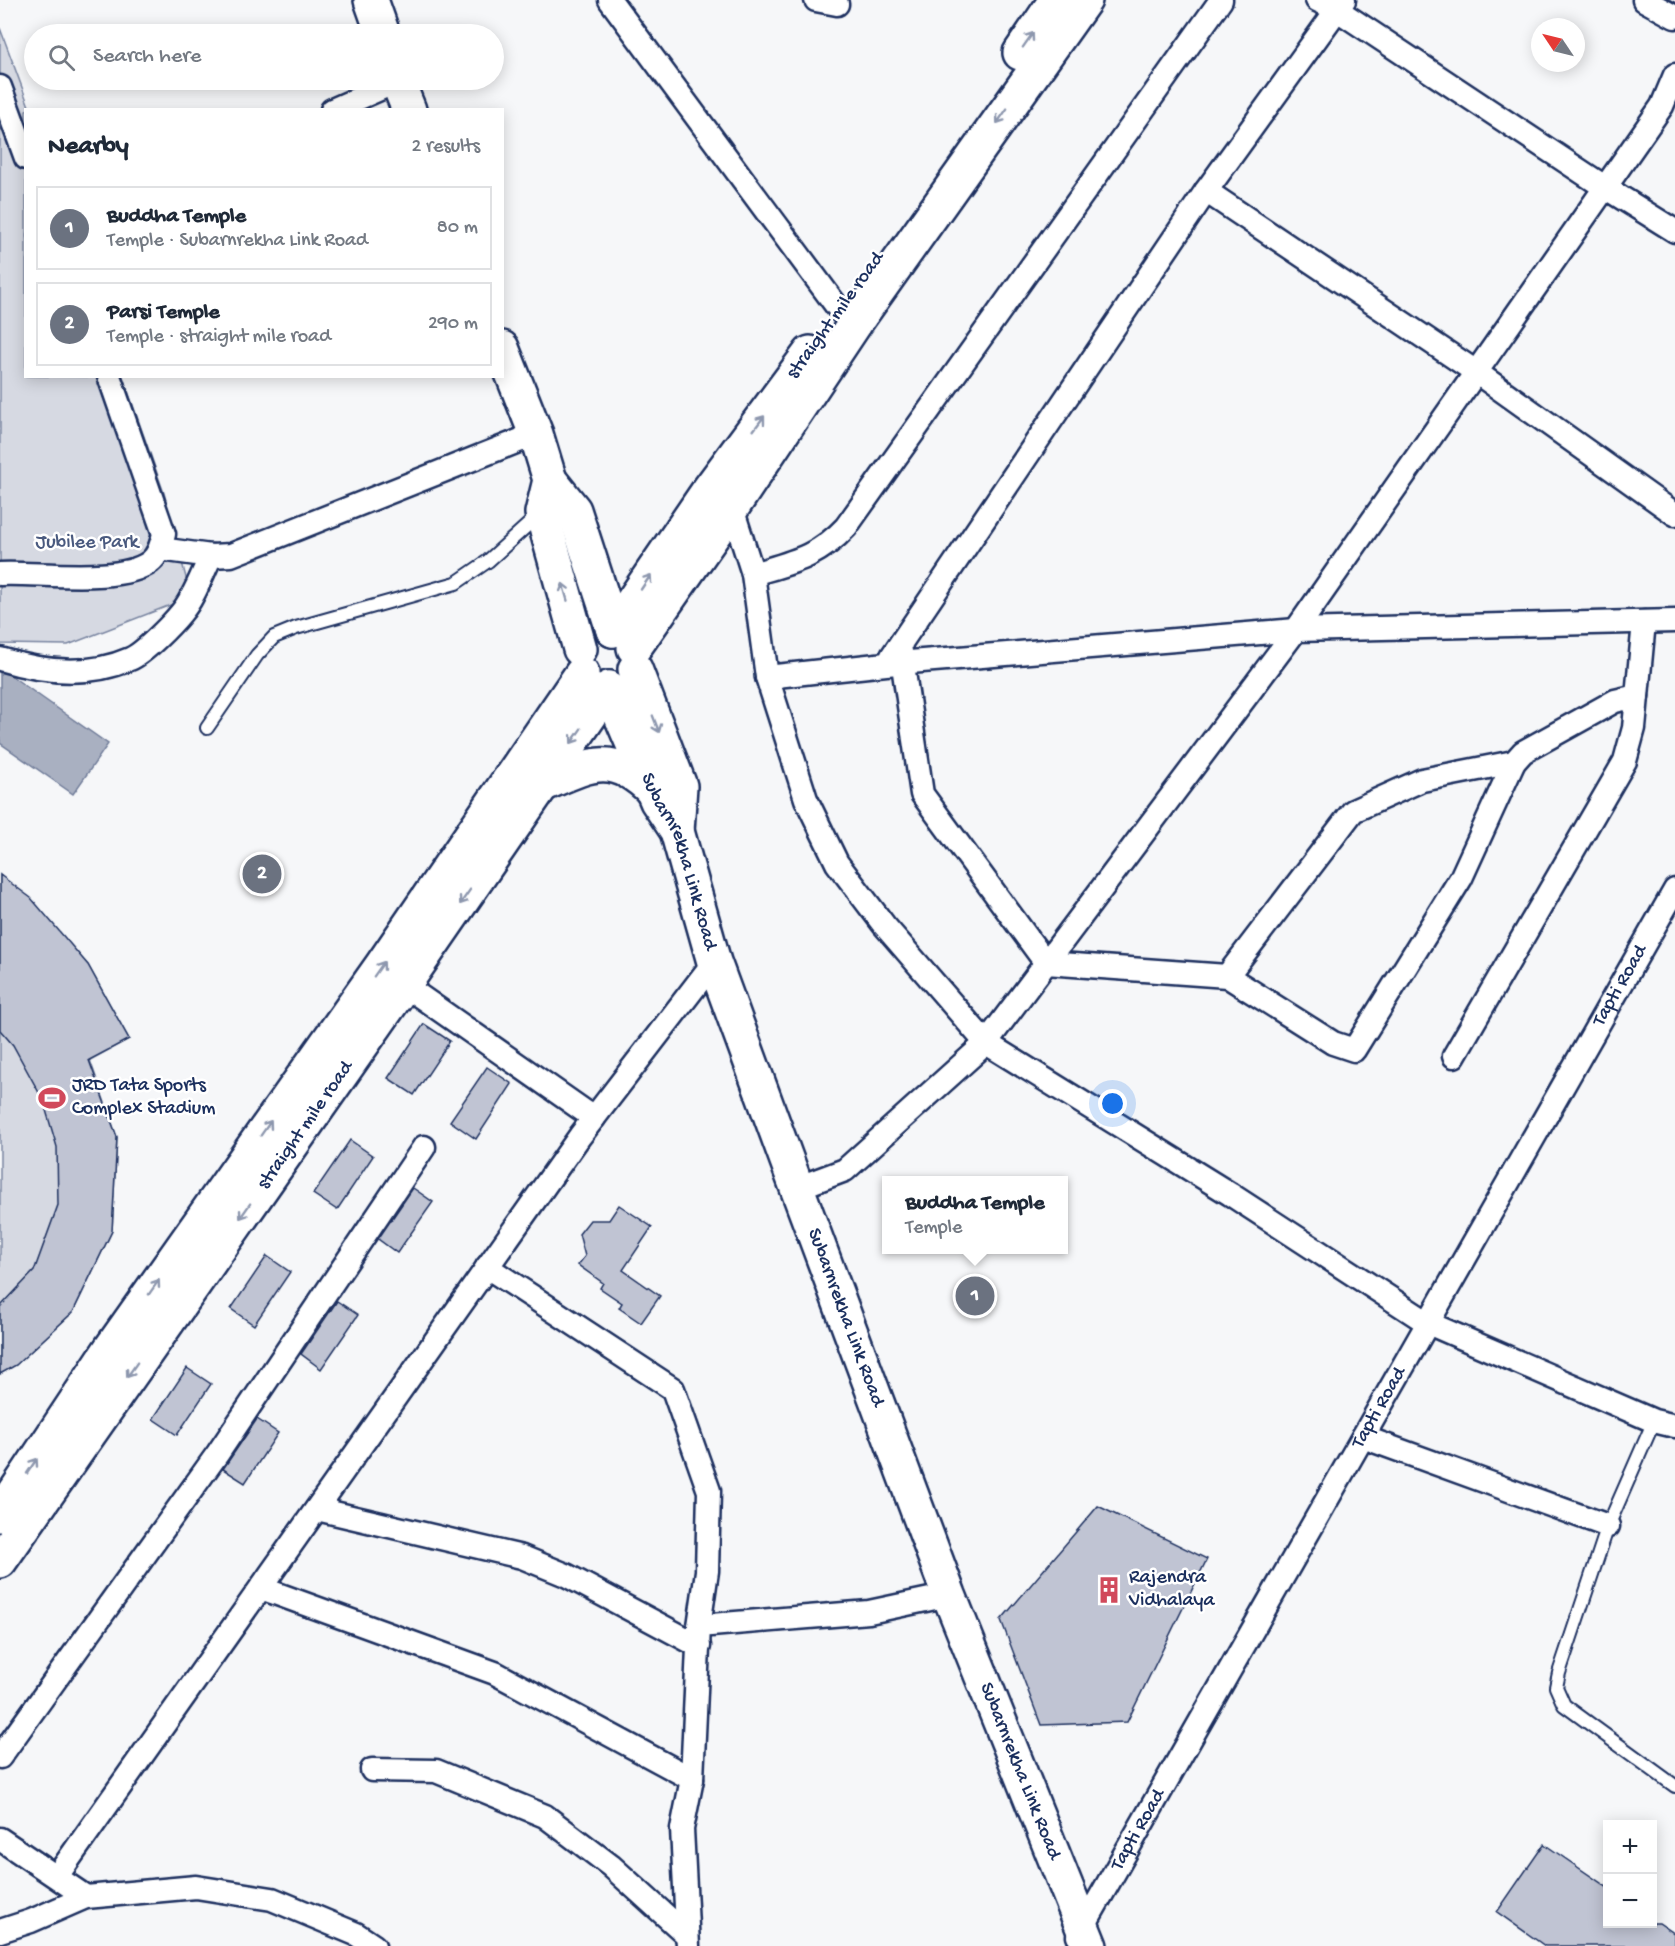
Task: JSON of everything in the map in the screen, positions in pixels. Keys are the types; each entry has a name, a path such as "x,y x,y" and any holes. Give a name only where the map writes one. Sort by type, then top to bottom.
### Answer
{"street":[{"path":"371,0 379,24"},
{"path":"610,0 841,312"},
{"name":"straight mile road","path":"590,670 626,681 627,649 710,488 841,312 1056,0"},
{"name":"straight mile road","path":"627,649 655,621 856,322 1085,0"},
{"path":"753,574 811,556 830,545 846,527 1221,0"},
{"path":"1644,0 1675,17"},
{"path":"1637,696 1615,701 1523,752 1514,762 1461,878 1354,1050 1333,1043 1227,976 1046,963 922,794 896,657 1332,3 1606,188 1675,231"},
{"path":"797,1188 844,1170 986,1043 1296,630 1662,106 1675,75"},
{"path":"0,87 24,153"},
{"path":"339,108 401,90"},
{"path":"1206,191 1476,372 1675,514"},
{"path":"504,353 536,434 550,480 573,510 680,786 677,831"},
{"path":"0,574 104,576 131,572 151,561 160,549 164,534 110,378"},
{"path":"160,549 211,556 231,555 536,434"},
{"name":"Subarnrekha Link Road","path":"550,480 542,513 590,670 652,789 677,831 714,962 949,1596 1082,1940"},
{"path":"732,508 753,574 767,677 806,799 837,862 884,925 986,1043 1230,1194 1428,1323 1665,1424"},
{"path":"0,659 26,667 70,671 101,669 133,658 182,613 211,556"},
{"path":"767,677 896,657 1296,630 1675,621"},
{"path":"1454,1056 1625,761 1634,728 1644,622"},
{"name":"straight mile road","path":"0,1561 542,785 590,670 594,633 627,649"},
{"name":"straight mile road","path":"0,1515 111,1348 590,670"},
{"path":"1227,976 1353,811 1422,780 1514,762"},
{"path":"542,785 577,769 603,765 628,770 652,789"},
{"name":"Tapti Road","path":"1082,1940 1363,1437 1675,890"},
{"path":"57,1876 594,1118 714,962"},
{"path":"404,985 594,1118"},
{"path":"0,1756 218,1453 424,1147"},
{"path":"487,1268 673,1389 709,1491 707,1571 699,1636 692,1779 682,1830 687,1940"},
{"path":"1363,1437 1608,1526"},
{"path":"317,1509 522,1557 699,1636 880,1611 949,1596"},
{"path":"261,1588 495,1673 692,1779"},
{"path":"372,1770 436,1771 545,1816 611,1866 687,1940"},
{"path":"0,1839 86,1897"},
{"path":"0,1931 31,1921 86,1897 196,1887 272,1899 356,1934 374,1946"}],"lane":[{"path":"207,728 256,655 274,637 296,628 456,583 488,561 542,513"},
{"path":"1665,1424 1608,1526 1558,1672 1556,1687 1564,1705 1675,1786"}],"green space":[{"name":"Jubilee Park","path":"0,28 30,108 24,108 24,378 123,378 164,493 191,597 68,645 0,644"},
{"name":"JRD Tata Sports Complex Stadium","path":"0,875 88,965 129,1039 90,1060 117,1137 112,1231 73,1312 16,1365 0,1374"}],"water":[{"path":"0,668 108,744 73,794 0,743"}],"building":[{"name":"JRD Tata Sports Complex Stadium","path":"0,875 31,898 88,965 129,1039 89,1060 117,1137 112,1231 73,1312 16,1365 0,1374 0,1307 34,1271 58,1205 57,1147 43,1100 13,1045 0,1030"},
{"path":"424,1024 450,1041 414,1095 388,1078"},
{"path":"487,1067 512,1084 476,1139 450,1121"},
{"path":"350,1140 373,1156 337,1210 313,1194"},
{"path":"413,1188 433,1202 397,1253 378,1239"},
{"path":"619,1205 652,1227 623,1270 660,1296 641,1323 619,1308 622,1303 600,1288 603,1283 578,1265 585,1256 579,1234 590,1220 609,1220"},
{"path":"267,1256 290,1272 254,1325 231,1309"},
{"path":"337,1301 358,1315 321,1369 301,1354"},
{"path":"187,1368 211,1384 177,1435 153,1419"},
{"path":"257,1419 278,1433 245,1483 223,1469"},
{"name":"Rajendra Vidhalaya","path":"1098,1506 1207,1559 1127,1722 1041,1725 1001,1620"},
{"path":"1544,1844 1603,1885 1603,1928 1657,1928 1657,1923 1659,1923 1675,1934 1675,1946 1545,1946 1497,1912"}],"place":[{"name":"Parsi Temple","path":"262,874"},
{"name":"JRD Tata Sports Complex Stadium","path":"52,1098"},
{"name":"Buddha Temple","path":"975,1296"},
{"name":"Rajendra Vidhalaya","path":"1109,1590"}]}
